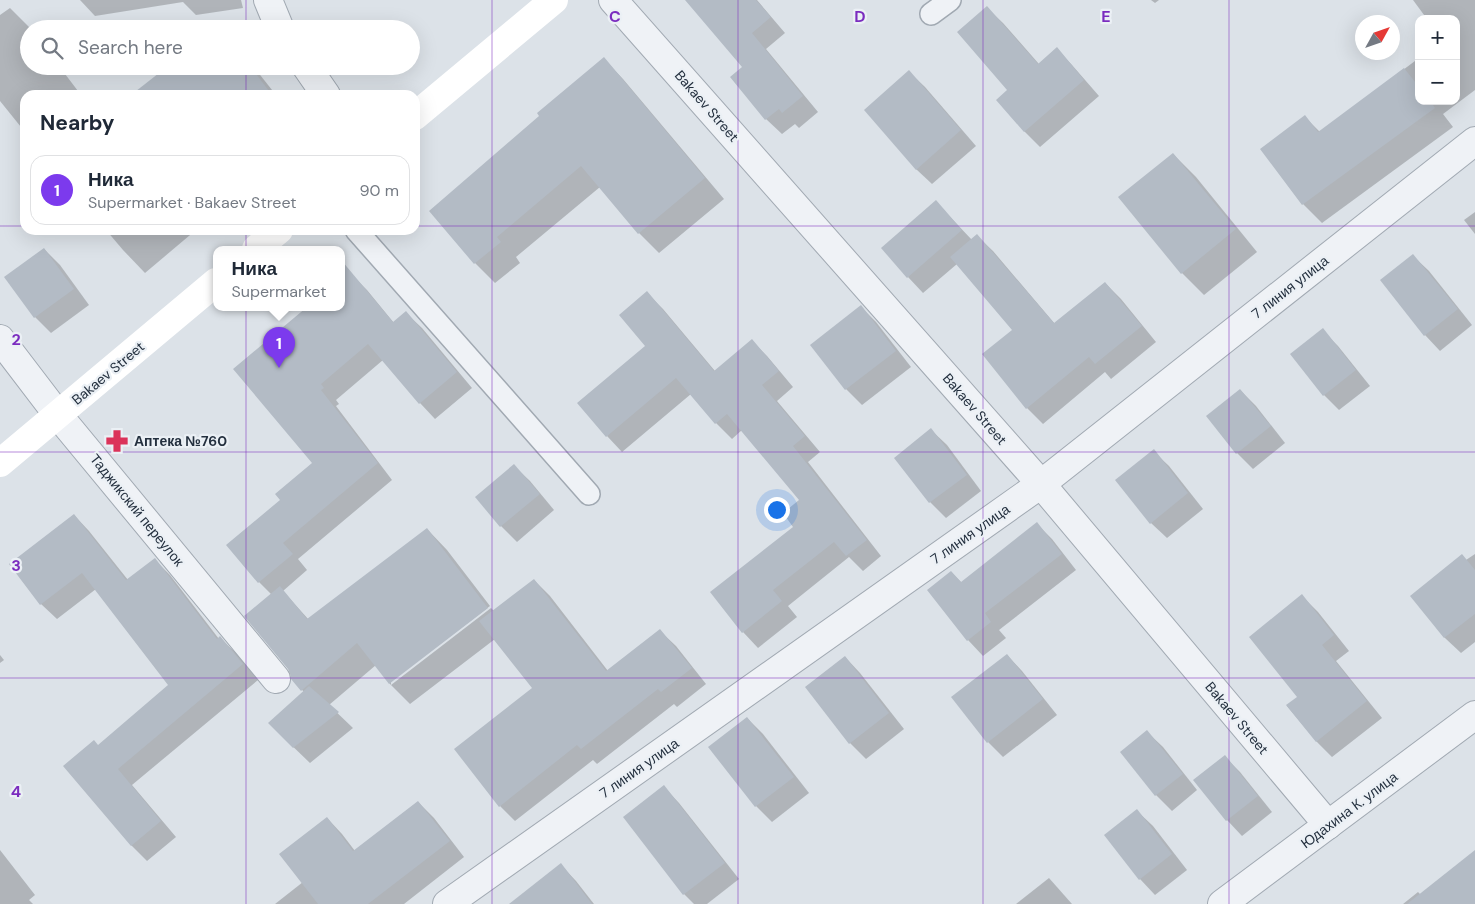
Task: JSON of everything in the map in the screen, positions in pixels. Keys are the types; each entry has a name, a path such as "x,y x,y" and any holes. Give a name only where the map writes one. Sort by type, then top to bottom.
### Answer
{"main road":[{"path":"420,112 554,0"},
{"path":"260,246 273,235"},
{"name":"Bakaev Street","path":"0,463 213,285"}],"street":[{"path":"268,0 276,20"},
{"name":"Bakaev Street","path":"613,0 1041,484 1328,825"},
{"path":"312,75 323,90"},
{"name":"7 линия улица","path":"447,904 1041,484 1475,141"},
{"name":"Таджикский переулок","path":"0,339 58,414 276,680"},
{"name":"Юдахина К. улица","path":"1222,904 1475,715"}],"lane":[{"path":"931,14 950,0"},
{"path":"360,235 590,494"}],"building":[{"path":"685,0 756,0 771,17 752,33 803,96 782,113 779,109 765,120 730,77 742,67"},
{"path":"987,6 1038,64 1057,47 1084,80 1024,132 996,100 1007,90 957,32"},
{"path":"604,57 705,178 638,234 581,166 497,237 501,242 474,264 429,211 539,116 537,113"},
{"path":"1404,68 1415,82 1415,105 1433,105 1435,108 1302,205 1260,149 1305,115 1318,132"},
{"path":"909,70 961,130 916,170 864,110"},
{"path":"157,75 257,75 268,90 137,90"},
{"path":"1173,153 1236,229 1181,274 1118,197"},
{"path":"936,200 962,230 907,278 881,248"},
{"path":"977,234 1054,323 1105,282 1142,326 1095,364 1089,357 1026,409 982,354 1012,330 950,257"},
{"path":"44,248 74,289 34,318 4,277"},
{"path":"1413,254 1458,309 1424,336 1380,280"},
{"path":"345,265 393,322 406,311 457,372 419,404 368,344 321,384 324,388 321,390 378,463 283,543 293,554 258,583 226,545 280,500 275,494 312,463 233,369 302,311 345,311"},
{"path":"647,291 714,371 752,339 779,371 762,385 805,436 793,446 867,540 846,556 834,542 773,590 782,601 742,633 710,592 793,527 783,513 799,500 727,414 715,424 676,378 606,437 577,403 645,346 619,315"},
{"path":"861,305 896,351 845,390 810,345"},
{"path":"1323,328 1356,370 1323,396 1290,354"},
{"path":"1240,389 1271,426 1236,454 1206,416"},
{"path":"931,428 967,475 929,503 894,458"},
{"path":"1154,449 1188,493 1150,524 1115,480"},
{"path":"514,464 540,494 500,527 475,497"},
{"path":"74,514 126,580 155,558 217,639 220,636 243,664 118,769 161,821 131,846 63,766 94,740 98,745 168,685 82,573 40,605 9,564"},
{"path":"1037,522 1062,554 985,613 991,622 967,641 927,590 951,571 961,582"},
{"path":"427,528 488,608 389,684 357,643 301,691 291,679 288,669 244,616 280,586 307,619"},
{"path":"1462,554 1475,570 1475,614 1444,638 1410,596"},
{"path":"534,579 606,671 660,629 692,668 661,692 658,689 581,749 577,745 499,807 454,749 532,688 479,621"},
{"path":"1302,594 1334,635 1322,645 1367,701 1316,742 1286,705 1297,697 1249,637"},
{"path":"1007,654 1043,699 987,743 951,697"},
{"path":"845,656 889,713 849,744 805,687"},
{"path":"309,686 339,712 293,748 268,723"},
{"path":"747,717 794,777 755,807 708,747"},
{"path":"1147,730 1183,774 1155,796 1120,752"},
{"path":"1225,755 1258,796 1226,821 1193,780"},
{"path":"664,785 725,863 683,895 623,817"},
{"path":"418,801 450,841 368,904 318,904 279,854 327,817 353,851"},
{"path":"1137,809 1172,854 1139,880 1104,835"},
{"path":"1475,850 1475,904 1407,904"},
{"path":"561,863 592,904 509,904"}],"place":[{"name":"Ника","path":"279,368"},
{"name":"Аптека №760","path":"117,441"}]}
